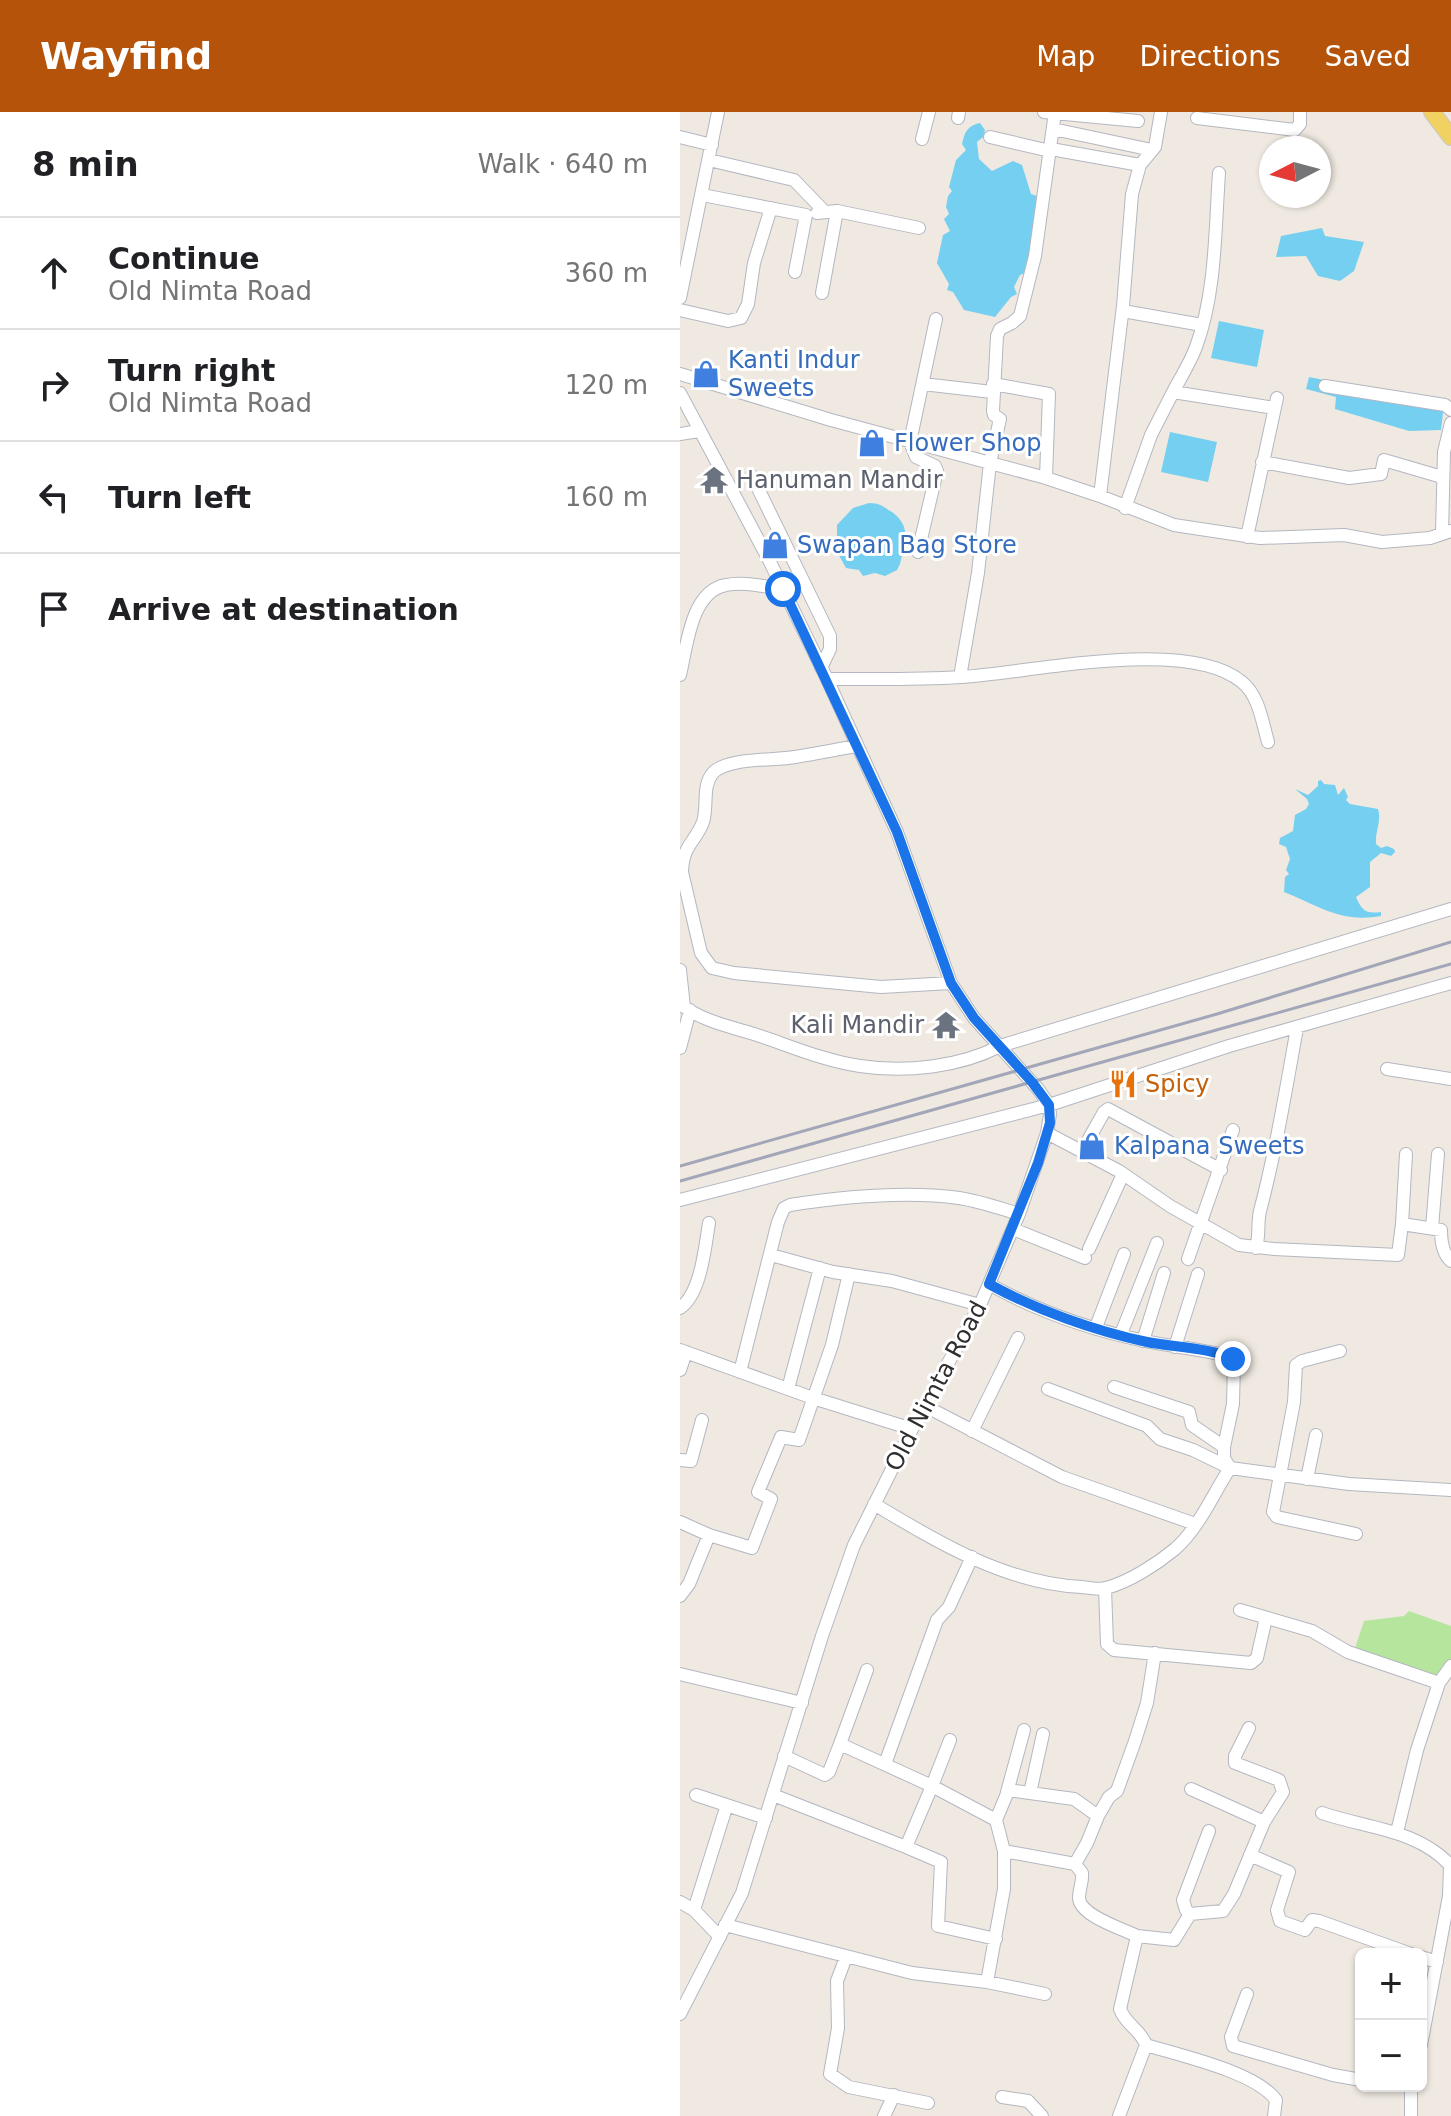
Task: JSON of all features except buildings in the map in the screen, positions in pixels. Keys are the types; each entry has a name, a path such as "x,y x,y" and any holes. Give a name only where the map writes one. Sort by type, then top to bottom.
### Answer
{"main road":[{"path":"1434,113 1451,137"}],"street":[{"path":"680,298 718,112"},
{"path":"922,139 929,112"},
{"path":"1100,496 1123,311 1130,208 1140,165 1155,147 1161,112"},
{"path":"1197,118 1295,130 1300,124 1300,112"},
{"path":"960,677 978,573 990,463 1000,419 993,414 997,336 1000,329 1020,316 1035,256 1051,150 1051,113 1138,121"},
{"path":"1053,129 1152,150"},
{"path":"680,137 712,145"},
{"path":"990,137 1140,165"},
{"path":"709,160 794,180 830,211"},
{"path":"1125,508 1151,435 1195,350 1209,290 1219,173"},
{"path":"702,195 806,215 830,211 919,228"},
{"path":"680,310 728,321 741,318 748,304 754,263 771,208"},
{"path":"822,293 830,211"},
{"path":"795,272 806,215"},
{"path":"1123,311 1202,325"},
{"path":"918,552 937,468 916,457 910,442 936,319"},
{"path":"680,374 910,442 1046,478 1174,525 1247,537 1344,535 1382,542 1430,538 1447,532 1442,477 1451,423"},
{"path":"923,384 1049,394 1046,478"},
{"path":"1325,386 1445,405 1451,410"},
{"path":"1173,392 1276,403 1247,537"},
{"path":"680,393 824,673 897,832 951,983 974,1018 1049,1105"},
{"path":"680,434 699,431"},
{"path":"1262,462 1349,478 1381,474 1384,460 1442,477"},
{"path":"752,476 830,636 824,673"},
{"path":"680,675 690,633 707,593 724,585 736,584 783,589"},
{"path":"824,673 960,677 1147,658 1183,660 1226,672 1241,681 1257,704 1268,742"},
{"path":"856,746 794,758 736,763 712,774 702,825 686,848 682,860 682,872 701,953 712,968 734,973 881,987 951,983"},
{"path":"685,1006 736,1029 858,1066 883,1068 955,1063 983,1055 1000,1046 1451,909"},
{"path":"680,970 685,1006 680,1048"},
{"path":"680,1200 1049,1105 1229,1046 1451,983"},
{"path":"1256,1248 1260,1232 1259,1214 1273,1162 1297,1028"},
{"path":"1387,1069 1451,1079"},
{"name":"Old Nimta Road","path":"680,2014 742,1893 854,1545 912,1429 980,1305 1019,1214 1047,1133 1049,1105"},
{"path":"1082,1151 1108,1109 1221,1170"},
{"path":"1188,1259 1233,1130"},
{"path":"1047,1133 1123,1174 1230,1241 1256,1248 1398,1255 1406,1154"},
{"path":"1438,1154 1441,1229 1447,1258 1451,1261"},
{"path":"1013,1229 1087,1254 1123,1174"},
{"path":"740,1372 784,1208 852,1197 942,1197 977,1202 1019,1214"},
{"path":"680,1308 690,1298 700,1271 709,1223"},
{"path":"1402,1224 1441,1229"},
{"path":"1121,1334 1157,1243"},
{"path":"1096,1327 1124,1254"},
{"path":"771,1255 820,1268 892,1281 980,1305"},
{"path":"788,1389 820,1268"},
{"path":"1143,1341 1164,1273"},
{"path":"680,1522 752,1548 771,1499 758,1492 781,1437 799,1440 832,1345 849,1274"},
{"path":"1175,1347 1198,1274"},
{"path":"989,1284 1036,1307 1096,1327 1143,1341 1233,1359 1233,1404 1224,1447 1224,1458 1230,1468"},
{"path":"972,1431 1018,1338"},
{"path":"680,1370 683,1351 813,1398 912,1429"},
{"path":"1340,1351 1296,1365 1294,1402 1273,1508 1274,1515 1356,1534"},
{"path":"1114,1387 1189,1412 1192,1425 1224,1447"},
{"path":"1048,1389 1147,1426 1160,1439 1184,1446 1230,1468 1307,1479 1451,1490"},
{"path":"925,1406 1062,1477 1195,1524"},
{"path":"680,1460 691,1461 702,1420"},
{"path":"1307,1479 1316,1435"},
{"path":"874,1504 972,1557 1036,1582 1052,1586 1105,1588 1164,1557 1187,1537 1230,1468"},
{"path":"680,1596 689,1584 709,1535"},
{"path":"885,1764 937,1620 949,1607 972,1557"},
{"path":"1105,1588 1109,1647 1251,1663 1257,1658 1266,1618"},
{"path":"1240,1610 1312,1631 1348,1652 1439,1683"},
{"path":"1075,1864 1106,1801 1117,1791 1147,1703 1155,1653"},
{"path":"1397,1832 1417,1750 1439,1683 1451,1666"},
{"path":"784,1756 825,1775 829,1772 867,1670"},
{"path":"680,1674 802,1703"},
{"path":"1190,1914 1223,1911 1234,1894 1264,1822 1283,1792 1279,1780 1235,1763 1235,1756 1249,1728"},
{"path":"987,1982 1004,1889 1004,1851 996,1820 1008,1790 1024,1730"},
{"path":"1030,1793 1043,1734"},
{"path":"906,1847 950,1740"},
{"path":"840,1744 932,1786 996,1820"},
{"path":"1191,1789 1264,1822"},
{"path":"1008,1790 1074,1799 1098,1816"},
{"path":"696,1795 766,1818"},
{"path":"773,1795 941,1862 938,1926 996,1939"},
{"path":"694,1910 725,1811"},
{"path":"1322,1813 1355,1824 1397,1832 1442,1856 1450,1865 1448,1926 1437,1962 1426,2020"},
{"path":"1190,1914 1183,1900 1209,1831"},
{"path":"1004,1851 1075,1864 1082,1873 1079,1897 1083,1908 1137,1936 1174,1940 1190,1914"},
{"path":"1250,1855 1289,1872 1277,1910 1280,1921 1305,1930 1310,1921 1319,1921 1394,1948"},
{"path":"680,1902 722,1931 912,1973 987,1982 1045,1994"},
{"path":"1137,1936 1120,2009 1125,2019 1146,2045 1217,2067 1260,2086 1276,2100 1274,2116"},
{"path":"846,1957 837,1981 838,2028 830,2074 844,2086 928,2103"},
{"path":"1427,1959 1437,1962"},
{"path":"1247,1994 1231,2037 1233,2046 1355,2079"},
{"path":"1119,2116 1146,2045"},
{"path":"1411,2092 1411,2116"},
{"path":"884,2116 894,2095"},
{"path":"1002,2097 1028,2101 1042,2116"}],"green space":[{"path":"1409,1611 1451,1626 1451,1659 1440,1677 1355,1648 1364,1621 1404,1616"}],"water":[{"path":"980,123 985,130 977,142 979,159 992,171 1013,161 1022,165 1031,194 1040,197 1028,272 1020,275 1014,287 1017,294 995,317 964,310 953,292 947,290 949,284 937,263 943,235 950,231 944,219 949,214 946,207 952,191 949,187 956,160 966,150 962,144 967,130"},
{"path":"1322,228 1325,236 1364,242 1354,271 1340,281 1318,276 1306,256 1276,257 1281,236"},
{"path":"1219,321 1264,330 1257,367 1211,358"},
{"path":"1309,377 1444,404 1441,430 1409,431 1335,409 1336,397 1306,389"},
{"path":"1170,432 1217,442 1208,482 1161,472"},
{"path":"869,503 892,512 905,529 900,564 897,570 885,576 875,573 863,576 859,570 846,568 837,552 837,525 853,508"},
{"path":"1321,780 1324,784 1335,785 1338,795 1344,788 1350,804 1378,809 1376,844 1381,848 1387,846 1395,852 1391,856 1381,853 1370,862 1370,887 1356,897 1365,910 1381,912 1381,916 1341,915 1284,892 1290,859 1286,847 1279,844 1280,838 1293,831 1295,815 1309,804 1295,789 1308,795"}],"railway":[{"path":"680,1166 1217,1014 1451,942"},
{"path":"680,1181 1451,964"}],"place":[{"name":"Kanti Indur Sweets","path":"706,374"},
{"name":"Flower Shop","path":"872,443"},
{"name":"Hanuman Mandir","path":"714,480"},
{"name":"Swapan Bag Store","path":"775,545"},
{"name":"Kali Mandir","path":"946,1025"},
{"name":"Spicy","path":"1123,1084"},
{"name":"Kalpana Sweets","path":"1092,1146"}],"route":[{"path":"783,589 897,832 951,983 974,1018 1049,1105 1050,1123 1038,1163 989,1284 1068,1320 1143,1341 1233,1359"}]}
